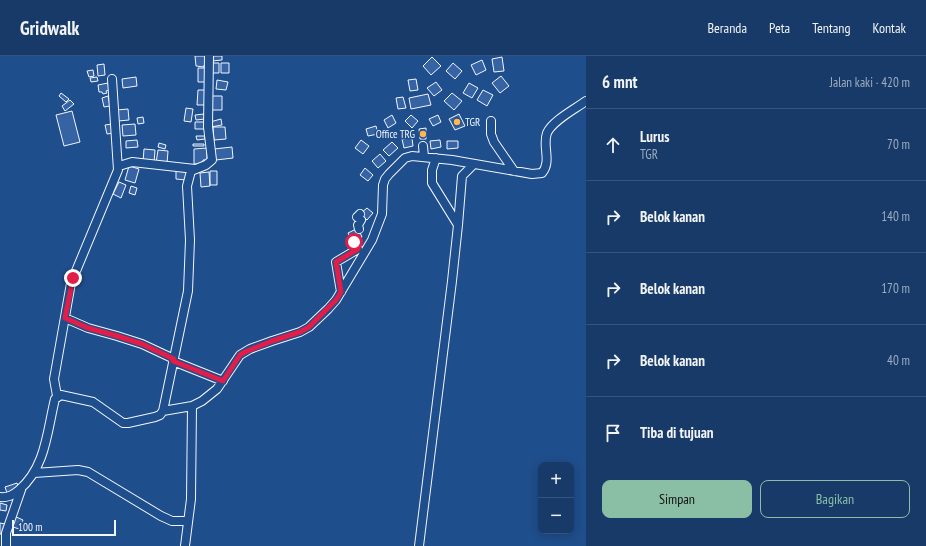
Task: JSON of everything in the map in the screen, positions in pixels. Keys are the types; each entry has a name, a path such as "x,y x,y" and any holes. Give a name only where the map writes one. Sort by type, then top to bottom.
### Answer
{"street":[{"path":"58,396 61,395 93,402 118,420 128,424 156,417 163,411 188,291 190,240 187,186 191,171 206,165 212,160 208,127 209,56"},
{"path":"0,497 9,497 23,487 34,473 44,450 55,399 58,396 54,379 73,278 117,176 119,166 112,79"},
{"path":"163,411 192,406 202,401 217,389 240,355 250,349 291,336 309,327 336,300 372,240 380,222 382,214 383,185 385,179 405,158 412,156 436,158 532,174 542,173 547,164 546,139 550,128 586,101"},
{"path":"491,121 491,134 494,142 514,171"},
{"path":"423,146 424,157"},
{"path":"436,158 432,170 432,182 458,225"},
{"path":"119,166 132,162 195,169"},
{"path":"419,546 458,225 462,176 474,164"},
{"path":"359,229 358,224 361,220 357,216 360,214"},
{"path":"341,292 336,262 358,249 354,242"},
{"path":"65,318 88,328 142,344 174,360 223,381"},
{"path":"185,546 191,499 192,406"},
{"path":"34,473 78,470 88,472 161,516 172,521 188,521"},
{"path":"6,546 6,533 23,487"}],"building":[{"path":"195,56 206,56 207,65 204,65 204,67 196,66"},
{"path":"212,56 222,56 222,60 212,61"},
{"path":"432,57 441,66 431,75 423,66"},
{"path":"502,57 504,71 494,72 492,59"},
{"path":"482,60 486,70 476,75 471,65"},
{"path":"212,63 219,63 219,73 212,73"},
{"path":"221,63 229,63 229,73 221,73"},
{"path":"453,63 462,71 455,79 446,71"},
{"path":"104,64 105,75 98,76 97,65"},
{"path":"198,68 206,68 206,82 198,82"},
{"path":"93,70 94,76 89,77 87,71"},
{"path":"501,76 509,86 500,93 492,83"},
{"path":"97,77 98,81 91,82 90,78"},
{"path":"136,77 137,86 123,88 122,79"},
{"path":"416,79 418,90 410,91 408,80"},
{"path":"217,80 228,82 226,90 216,89"},
{"path":"436,82 442,90 434,96 427,88"},
{"path":"108,83 109,90 106,91 107,93 103,94 102,92 99,92 98,85"},
{"path":"469,83 478,88 472,98 463,93"},
{"path":"198,90 207,90 206,105 197,105"},
{"path":"483,90 493,95 487,106 477,100"},
{"path":"61,93 69,99 66,102 59,96"},
{"path":"452,93 462,101 454,110 444,101"},
{"path":"428,94 431,105 411,109 409,98"},
{"path":"108,96 110,106 104,107 102,98"},
{"path":"211,96 222,96 222,110 212,110"},
{"path":"403,97 406,108 398,109 396,98"},
{"path":"70,100 74,104 65,111 62,106"},
{"path":"186,108 193,109 191,122 184,121"},
{"path":"128,109 129,120 118,121 117,110"},
{"path":"72,111 80,142 64,146 56,115"},
{"path":"204,114 205,119 196,120 195,115"},
{"name":"TGR","path":"459,114 465,126 455,130 449,119"},
{"path":"392,115 396,123 388,128 384,120"},
{"path":"411,115 418,121 412,128 405,121"},
{"name":"TGR","path":"438,115 441,122 433,126 429,119"},
{"path":"143,117 144,123 138,124 137,118"},
{"path":"221,119 222,125 211,127 210,122"},
{"path":"195,122 207,122 207,129 195,129"},
{"path":"112,124 114,133 107,134 105,125"},
{"path":"135,124 136,135 123,136 122,125"},
{"path":"376,126 378,134 368,136 366,129"},
{"path":"213,127 225,127 226,139 214,140"},
{"name":"Office TRG","path":"426,128 426,139 420,139 419,129"},
{"path":"196,136 205,136 205,139 197,140"},
{"path":"412,138 413,146 404,148 402,139"},
{"path":"137,140 138,147 126,148 126,141"},
{"path":"361,140 369,146 363,154 355,148"},
{"path":"440,140 441,147 431,149 430,141"},
{"path":"447,141 458,141 458,148 447,149"},
{"path":"392,142 398,148 389,156 383,150"},
{"path":"159,143 166,145 165,149 158,147"},
{"path":"193,144 204,144 204,146 193,146"},
{"path":"232,147 233,158 216,160 214,149"},
{"path":"207,148 207,160 203,160 203,164 194,164 194,149"},
{"path":"144,149 155,150 154,163 143,162"},
{"path":"158,150 168,151 167,164 156,163"},
{"path":"380,154 386,161 378,168 372,161"},
{"path":"129,166 139,169 135,183 125,180"},
{"path":"365,168 373,175 368,181 360,175"},
{"path":"176,169 187,170 186,180 176,179"},
{"path":"210,171 217,171 217,185 210,185"},
{"path":"209,172 210,186 201,187 200,173"},
{"path":"119,182 126,185 121,198 113,194"},
{"path":"131,186 137,188 135,195 129,193"},
{"path":"367,208 373,213 367,220 360,214"},
{"path":"358,228 362,237 352,241 348,233"},
{"path":"17,483 19,489 7,493 5,487"},
{"path":"0,503 7,505 6,511 0,510"},
{"path":"14,516 23,520 19,529 10,526"},
{"path":"0,523 5,524 2,534 0,534"}],"place":[{"name":"TGR","path":"457,122"},
{"name":"Office TRG","path":"423,134"}],"route":[{"path":"73,278 65,318 88,328 142,344 174,359 173,361 223,381 240,355 250,349 291,336 309,327 336,300 341,292 336,262 358,249 354,242"}]}
